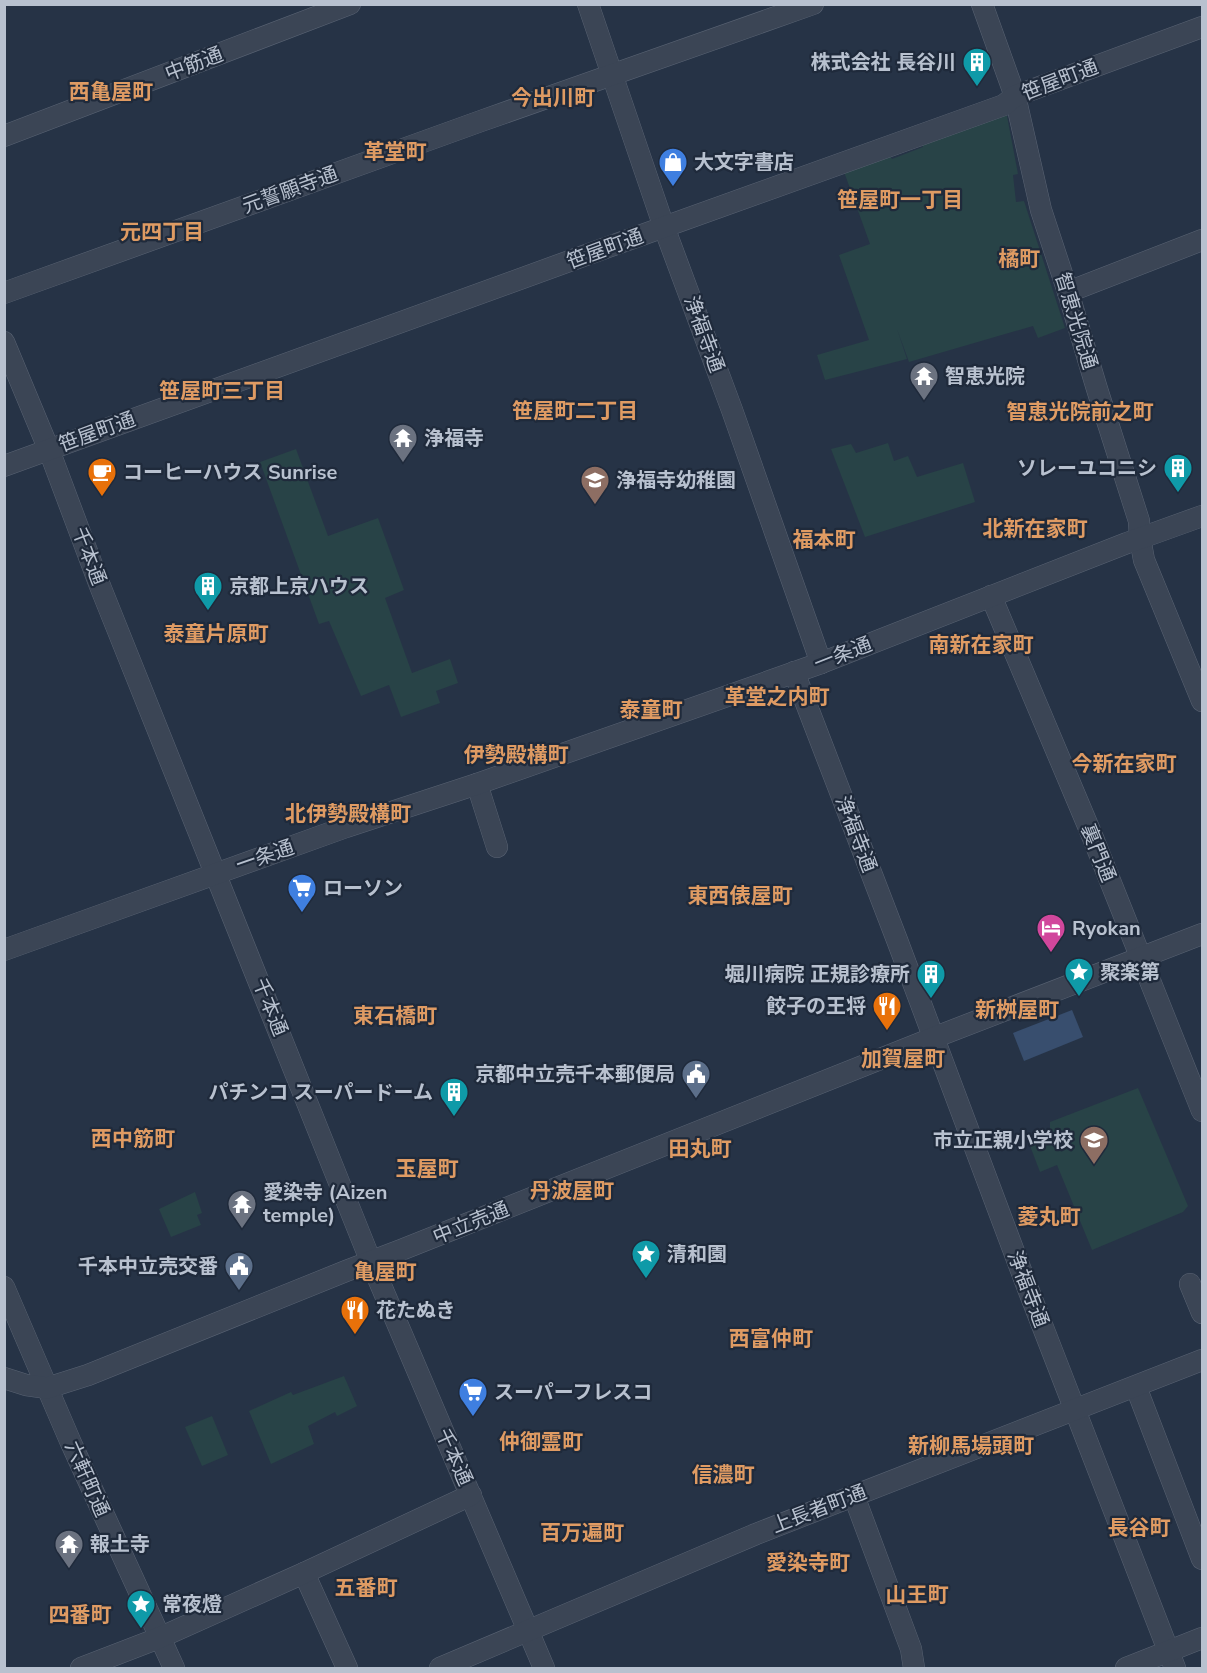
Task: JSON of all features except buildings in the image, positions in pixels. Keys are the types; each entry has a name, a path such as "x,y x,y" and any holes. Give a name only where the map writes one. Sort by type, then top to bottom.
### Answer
{"street":[{"name":"中筋通","path":"4,136 350,4"},
{"name":"浄福寺通","path":"588,4 664,227 735,420 820,663"},
{"name":"元誓願寺通","path":"4,293 813,4"},
{"name":"智恵光院通","path":"982,4 1015,96 1041,210 1139,521 1144,560 1203,701"},
{"name":"笹屋町通","path":"4,466 1004,105 1015,96 1203,27"},
{"path":"1068,292 1203,240"},
{"name":"千本通","path":"4,342 371,1262 544,1668"},
{"name":"一条通","path":"4,950 346,827 477,784 820,663 1140,538 1203,516"},
{"name":"裏門通","path":"991,596 1203,1111"},
{"name":"浄福寺通","path":"794,672 1172,1660"},
{"path":"477,784 497,847"},
{"name":"中立売通","path":"4,1378 26,1385 47,1388 88,1375 933,1038 1203,934"},
{"path":"1190,1284 1203,1313"},
{"name":"六軒町通","path":"4,1287 47,1388 174,1668"},
{"name":"上長者町通","path":"440,1668 756,1534 1203,1360"},
{"path":"1136,1387 1203,1559"},
{"path":"81,1668 159,1638 471,1495"},
{"path":"854,1496 911,1649 914,1668"},
{"path":"304,1573 347,1668"},
{"path":"1126,1668 1172,1660 1203,1638"}],"green space":[{"path":"1001,113 1007,116 1018,174 1013,175 1016,202 1024,201 1065,328 1038,338 1033,326 909,362 897,329 907,359 825,380 817,355 869,340 839,255 870,244 843,169 889,153 892,159 923,147 921,141"},
{"path":"888,443 894,461 908,456 917,477 963,463 975,502 865,537 831,449 851,444 856,453"},
{"path":"296,449 328,536 378,518 404,590 385,598 412,673 450,659 458,683 436,691 440,703 401,717 389,685 361,696 329,621 319,624 260,462"},
{"path":"1138,1088 1188,1206 1183,1212 1092,1250 1057,1165 1040,1172 1027,1138 1050,1130 1050,1122"},
{"path":"195,1192 202,1213 197,1215 201,1225 171,1237 159,1209"},
{"path":"344,1376 357,1406 337,1416 335,1412 308,1426 314,1444 271,1464 249,1411 291,1392 293,1395"},
{"path":"212,1416 228,1455 202,1466 185,1427"}],"water":[{"path":"1072,1010 1083,1037 1024,1061 1013,1033"}],"place":[{"name":"株式会社 長谷川","path":"977,88"},
{"name":"大文字書店","path":"673,188"},
{"name":"智恵光院","path":"924,402"},
{"name":"浄福寺","path":"403,464"},
{"name":"ソレーユコニシ","path":"1178,494"},
{"name":"コーヒーハウス Sunrise","path":"102,498"},
{"name":"浄福寺幼稚園","path":"595,506"},
{"name":"京都上京ハウス","path":"208,612"},
{"name":"ローソン","path":"302,914"},
{"name":"Ryokan","path":"1051,954"},
{"name":"聚楽第","path":"1079,998"},
{"name":"堀川病院 正規診療所","path":"931,1000"},
{"name":"餃子の王将","path":"887,1032"},
{"name":"京都中立売千本郵便局","path":"696,1100"},
{"name":"パチンコ スーパードーム","path":"454,1118"},
{"name":"市立正親小学校","path":"1094,1166"},
{"name":"愛染寺 (Aizen temple)","path":"242,1230"},
{"name":"清和園","path":"646,1280"},
{"name":"千本中立売交番","path":"239,1292"},
{"name":"花たぬき","path":"355,1336"},
{"name":"スーパーフレスコ","path":"473,1418"},
{"name":"報土寺","path":"69,1570"},
{"name":"常夜燈","path":"141,1630"}],"district":[{"name":"西亀屋町","path":"111,92"},
{"name":"今出川町","path":"553,98"},
{"name":"革堂町","path":"395,152"},
{"name":"笹屋町一丁目","path":"900,200"},
{"name":"元四丁目","path":"162,232"},
{"name":"橘町","path":"1019,259"},
{"name":"笹屋町三丁目","path":"222,391"},
{"name":"笹屋町二丁目","path":"575,411"},
{"name":"智恵光院前之町","path":"1080,412"},
{"name":"北新在家町","path":"1035,529"},
{"name":"福本町","path":"824,540"},
{"name":"泰童片原町","path":"216,634"},
{"name":"南新在家町","path":"981,645"},
{"name":"革堂之内町","path":"777,697"},
{"name":"泰童町","path":"651,710"},
{"name":"伊勢殿構町","path":"516,755"},
{"name":"今新在家町","path":"1124,764"},
{"name":"北伊勢殿構町","path":"348,814"},
{"name":"東西俵屋町","path":"740,896"},
{"name":"新桝屋町","path":"1017,1010"},
{"name":"東石橋町","path":"395,1016"},
{"name":"加賀屋町","path":"903,1059"},
{"name":"西中筋町","path":"133,1139"},
{"name":"田丸町","path":"700,1149"},
{"name":"玉屋町","path":"427,1169"},
{"name":"丹波屋町","path":"572,1191"},
{"name":"菱丸町","path":"1049,1217"},
{"name":"亀屋町","path":"385,1272"},
{"name":"西富仲町","path":"771,1339"},
{"name":"仲御霊町","path":"541,1442"},
{"name":"新柳馬場頭町","path":"971,1446"},
{"name":"信濃町","path":"723,1475"},
{"name":"長谷町","path":"1139,1528"},
{"name":"百万遍町","path":"582,1533"},
{"name":"愛染寺町","path":"808,1563"},
{"name":"五番町","path":"366,1588"},
{"name":"山王町","path":"917,1595"},
{"name":"四番町","path":"80,1615"}]}
